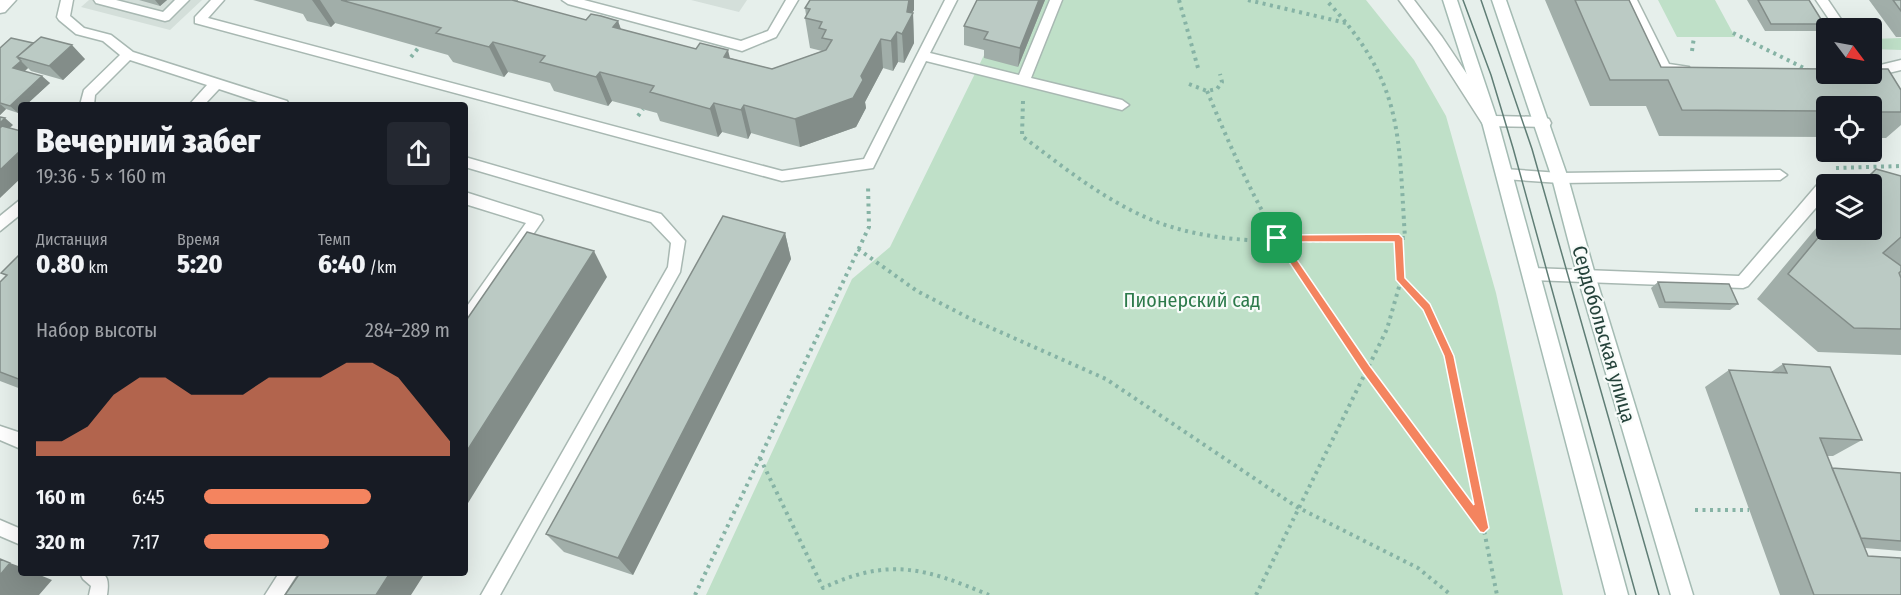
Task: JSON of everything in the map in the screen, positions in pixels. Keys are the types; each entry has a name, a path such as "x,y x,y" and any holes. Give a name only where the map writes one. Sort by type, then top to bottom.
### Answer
{"main road":[{"path":"0,8 9,0"},
{"path":"1406,0 1437,41 1490,122"},
{"path":"1450,0 1490,122 1617,595"},
{"name":"Сердобольская улица","path":"1499,0 1560,178 1587,278 1682,595"},
{"path":"1490,122 1543,123"}],"lane":[{"path":"67,0 63,17 80,31 107,38 128,55 273,102"},
{"path":"100,0 165,17 183,0"},
{"path":"218,0 199,20 782,176 868,164 951,0"},
{"path":"568,0 741,46 772,34 792,0"},
{"path":"1023,81 1056,0"},
{"path":"1631,0 1665,69 1701,70"},
{"path":"1822,0 1834,18"},
{"path":"88,102 89,93 128,55"},
{"path":"923,56 1122,105"},
{"path":"1882,70 1901,65"},
{"path":"199,102 216,84"},
{"path":"468,163 656,218 678,241 675,268 490,595"},
{"path":"1504,174 1560,178 1780,175"},
{"path":"1532,274 1587,278 1743,282 1816,196"},
{"path":"468,199 536,220 468,317"},
{"path":"0,225 18,207"},
{"path":"0,433 18,440"},
{"path":"0,528 18,536"},
{"path":"93,576 100,582 98,595"},
{"path":"274,595 287,576"}],"path":[{"path":"1179,0 1198,68"},
{"path":"1248,0 1348,23"},
{"path":"1023,81 1022,136 1087,186 1152,219 1200,234 1277,238 1405,238 1396,124 1392,101 1361,41 1326,0"},
{"path":"1733,33 1811,71 1816,78"},
{"path":"1189,84 1207,91 1217,90 1222,82 1220,74"},
{"path":"1207,91 1236,158 1277,238 1366,369 1484,528"},
{"path":"695,595 869,227 868,164"},
{"path":"1832,169 1901,166"},
{"path":"1256,595 1297,507 1387,329 1401,280 1399,238"},
{"path":"858,249 917,291 953,310 1106,379 1297,507 1418,568 1451,595"},
{"path":"1401,280 1426,307 1449,356 1497,595"},
{"path":"760,458 822,588 859,572 894,569 945,576 989,595"},
{"path":"1695,510 1749,510"}],"shaded area":[{"path":"89,0 202,0 170,30 81,7"},
{"path":"691,0 747,0 739,12"}],"green space":[{"name":"Пионерский сад","path":"1011,0 1366,0 1414,60 1446,116 1496,293 1563,595 706,595 852,279 890,247"},
{"path":"1658,0 1715,0 1735,37 1677,37"},
{"path":"1901,38 1901,50 1882,49 1882,39"}],"building":[{"path":"341,0 512,0 586,20 591,14 601,16 618,21 613,27 696,49 700,43 728,50 724,57 772,69 826,50 832,40 822,38 826,30 819,28 822,22 805,18 810,9 805,8 810,0 909,0 907,12 913,13 902,34 897,32 891,41 881,39 861,76 863,80 853,98 795,119 744,105 741,110 714,103 710,109 650,92 654,86 600,72 596,77 540,62 545,56 493,42 489,47 436,33 441,28"},
{"path":"977,0 1039,0 1020,48 984,39 988,32 964,26"},
{"path":"1575,0 1629,0 1661,67 1816,69 1816,84 1882,84 1882,69 1888,69 1901,90 1901,112 1882,112 1882,96 1816,96 1816,111 1682,110 1668,80 1610,80"},
{"path":"1758,0 1809,0 1820,18 1816,18 1816,24 1771,24"},
{"path":"1893,0 1901,0 1901,11"},
{"path":"41,37 72,45 49,66 17,57"},
{"path":"11,38 33,43 17,57 21,61 13,68 42,76 10,106 0,103 0,48"},
{"path":"2,126 18,130 18,153 0,170 0,128"},
{"path":"1876,169 1901,176 1901,237 1883,253 1901,266 1899,273 1901,278 1901,329 1854,328 1788,274 1816,240 1882,240 1882,174 1871,174"},
{"path":"723,216 785,233 618,558 546,534"},
{"path":"527,232 594,251 468,449 468,318"},
{"path":"18,256 18,379 0,372 0,282 7,275 1,273"},
{"path":"1658,282 1729,284 1738,304 1665,302"},
{"path":"1783,364 1830,367 1862,440 1820,438 1868,556 1901,558 1901,595 1814,595 1729,370 1787,373"},
{"path":"1832,468 1901,473 1901,541 1861,538"},
{"path":"0,559 10,563 0,575"},
{"path":"298,576 388,576 376,595 285,595"}],"tram line":[{"path":"1463,0 1491,75 1513,148 1636,595"},
{"path":"1481,0 1532,149 1659,595"}],"route":[{"path":"1277,238 1399,238 1401,280 1426,307 1449,356 1484,528 1366,369 1277,238"}]}
